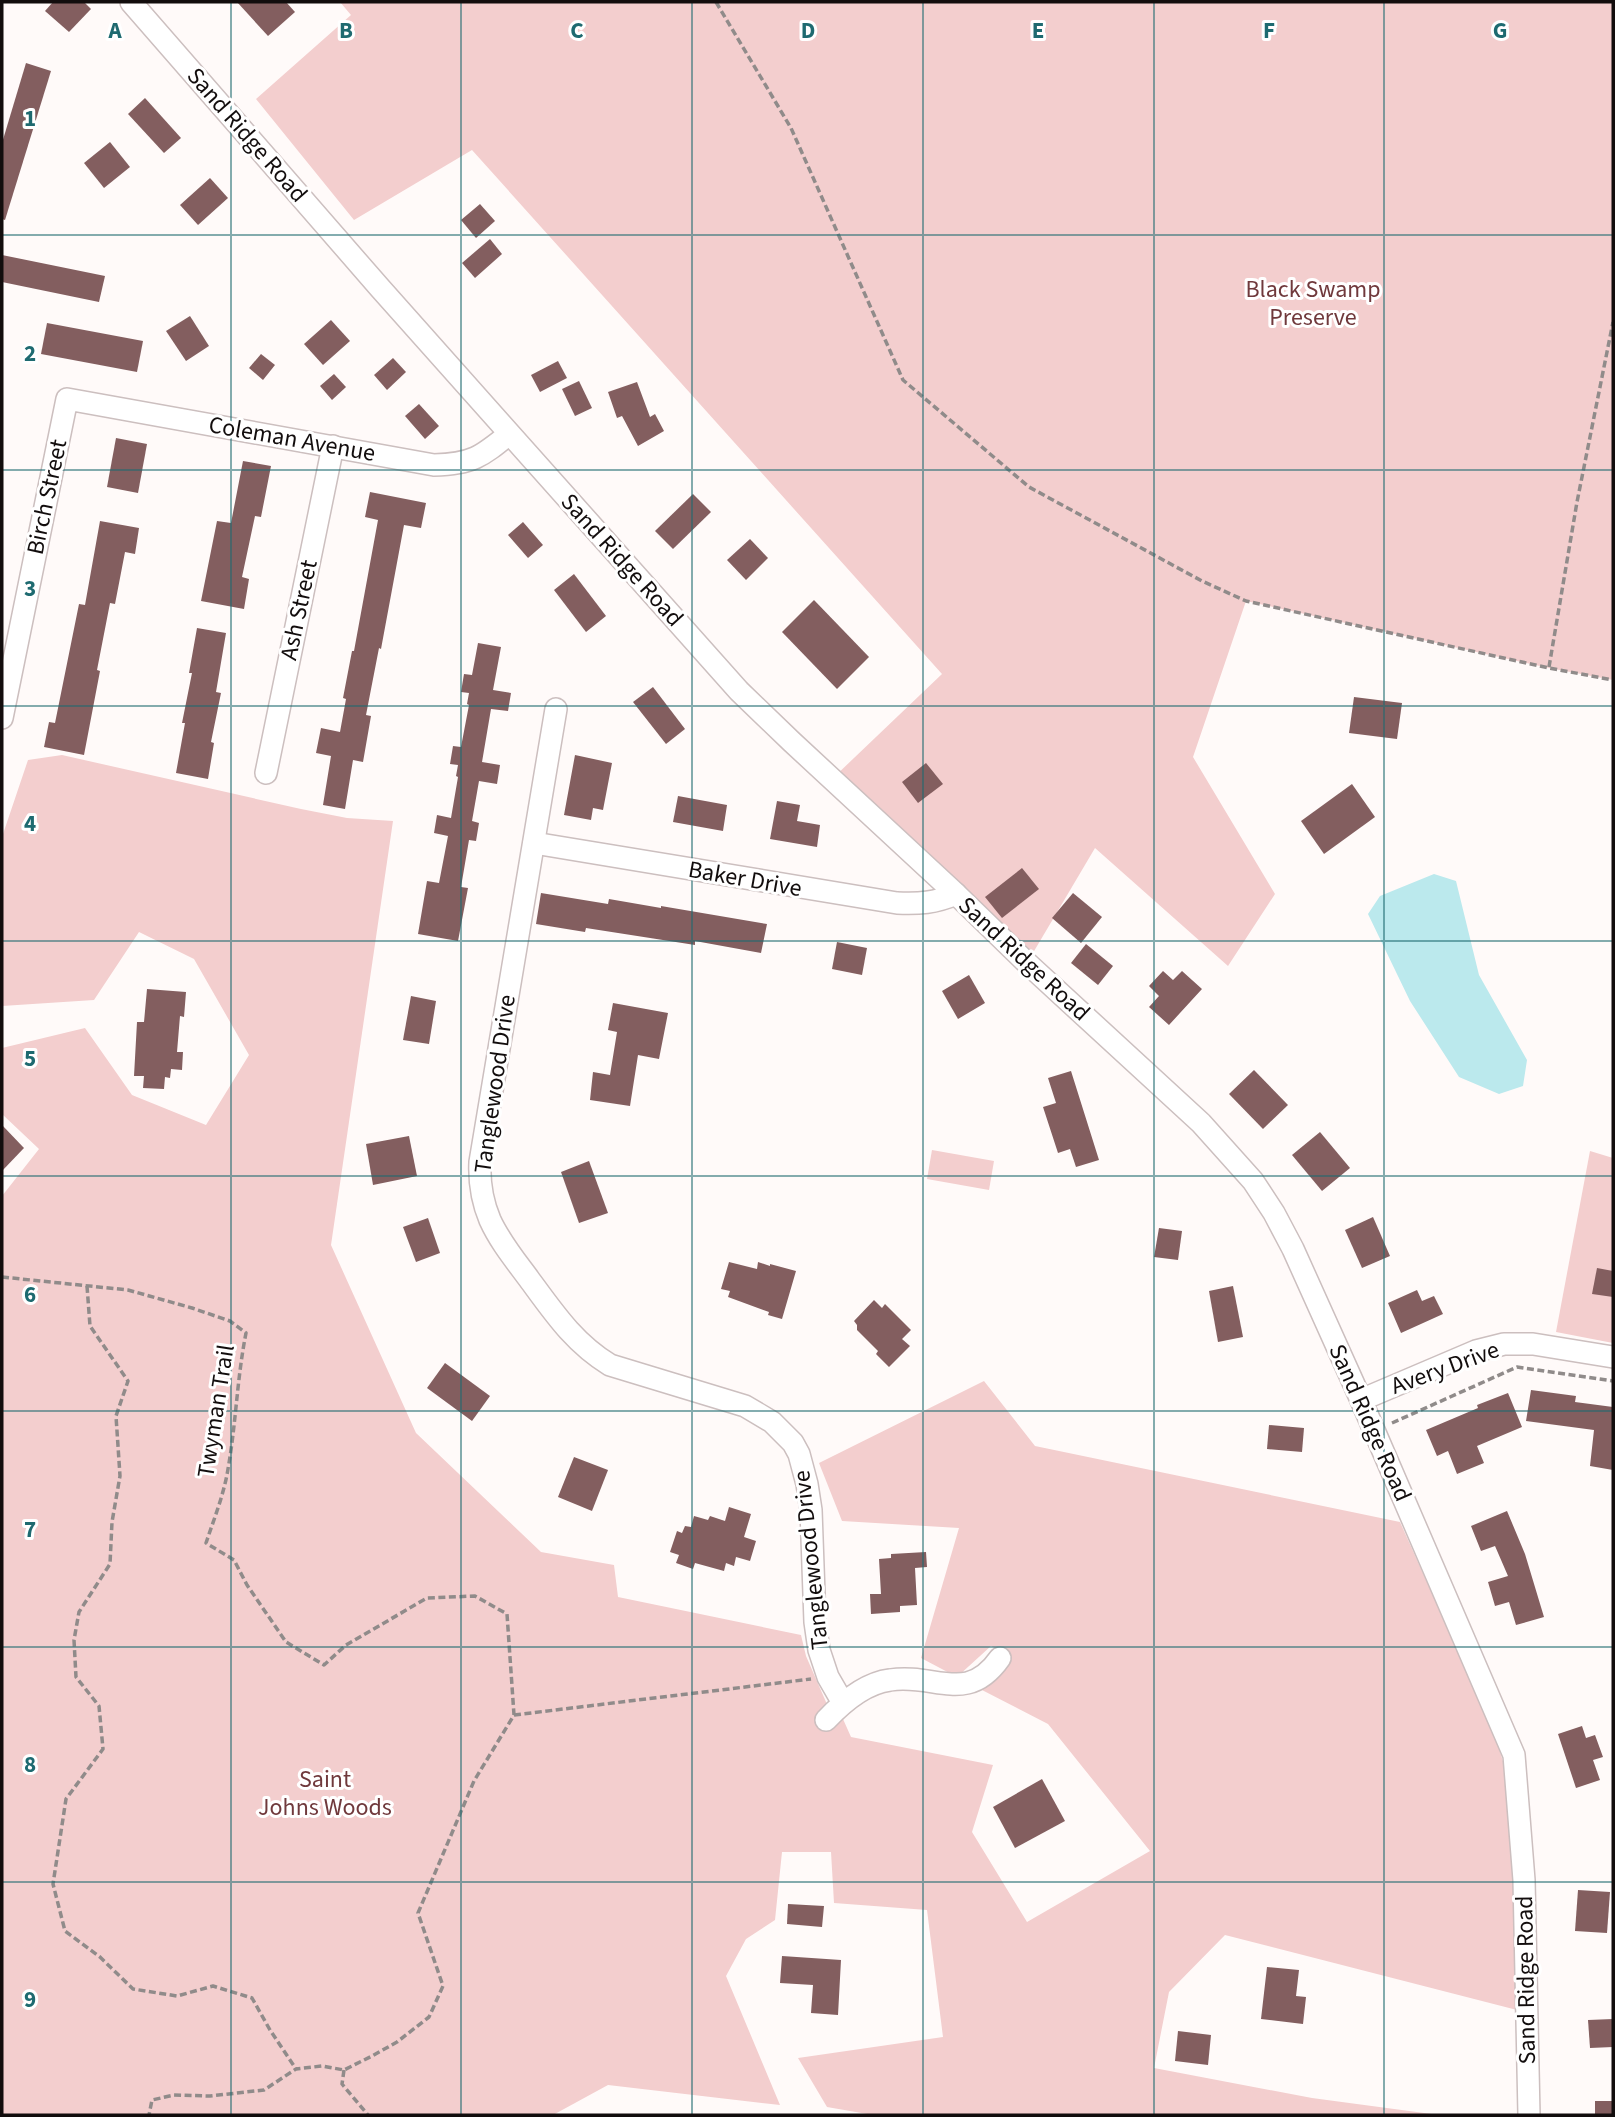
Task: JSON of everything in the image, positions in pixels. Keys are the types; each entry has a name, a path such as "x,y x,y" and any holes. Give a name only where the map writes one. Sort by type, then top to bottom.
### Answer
{"street":[{"name":"Sand Ridge Road","path":"131,2 509,434 739,691 1201,1123 1253,1181 1293,1249 1514,1755 1524,1880 1530,2115"},
{"name":"Coleman Avenue","path":"67,399 434,465 470,461 485,454 509,434"},
{"name":"Birch Street","path":"2,718 67,399"},
{"name":"Ash Street","path":"266,773 333,446"},
{"name":"Tanglewood Drive","path":"556,709 480,1162 481,1192 485,1206 505,1246 562,1323 592,1354 610,1365 745,1406 772,1422 793,1443 802,1464 811,1510 815,1622 819,1650 828,1677 843,1703"},
{"name":"Baker Drive","path":"534,843 897,903 920,905 938,902 956,894"},
{"name":"Avery Drive","path":"1361,1401 1476,1351 1504,1344 1543,1345 1613,1357"},
{"path":"826,1720 843,1703 880,1682 891,1679 922,1679 955,1685 972,1683 985,1676 1000,1658"}],"path":[{"path":"716,2 791,128 903,380 1029,487 1202,581 1246,601 1613,680"},
{"path":"1549,668 1577,502 1613,322"},
{"name":"Twyman Trail","path":"2,1277 128,1290 230,1321 246,1333 239,1367 237,1408 228,1472 206,1543 234,1560 247,1585 286,1642 324,1665 346,1645 427,1598 475,1596 507,1614 514,1715"},
{"path":"87,1286 90,1326 128,1381 116,1416 120,1476 112,1522 110,1564 79,1612 74,1640 76,1677 99,1706 103,1749 66,1799 53,1884 65,1931 100,1957 133,1989 177,1996 213,1986 252,1998 296,2069"},
{"path":"1374,1432 1517,1367 1613,1381"},
{"path":"149,2115 152,2100 174,2095 210,2096 264,2090 296,2069 322,2066 344,2070 397,2042 429,2017 443,1986 418,1913 474,1782 514,1715 828,1677"},
{"path":"344,2070 342,2084 368,2115"}],"green space":[{"name":"Black Swamp Preserve","path":"340,2 1613,2 1613,680 1246,601 1193,757 1275,894 1228,966 1095,848 1027,963 832,779 942,674 472,150 354,220 256,99 351,15"},
{"name":"Saint Johns Woods","path":"62,755 301,809 347,818 393,821 331,1245 416,1433 541,1552 614,1565 618,1597 801,1635 806,1656 836,1725 843,1719 851,1737 993,1765 972,1832 1027,1922 1150,1851 1048,1724 980,1689 1011,1657 991,1646 957,1677 921,1658 959,1528 842,1521 819,1463 984,1381 1035,1446 1400,1522 1494,1732 1509,1781 1517,1833 1517,2010 1225,1935 1169,1992 1154,2068 1312,2098 1439,2115 873,2115 827,2107 798,2058 943,2037 927,1910 834,1903 831,1852 782,1852 775,1920 746,1939 726,1976 780,2105 608,2085 553,2115 2,2115 2,1196 39,1149 2,1114 2,1048 85,1028 132,1095 206,1125 249,1055 194,959 139,932 94,1000 2,1006 2,837 28,760"},
{"path":"932,1150 994,1161 989,1190 927,1179"},
{"path":"1590,1151 1613,1158 1613,1343 1556,1332"}],"water":[{"path":"1434,874 1456,881 1479,975 1527,1060 1523,1086 1499,1094 1459,1077 1410,1001 1368,914 1380,896"}],"building":[{"path":"53,2 84,2 91,9 69,32 45,11"},
{"path":"237,2 286,2 295,12 268,36"},
{"path":"26,63 51,71 5,220 2,219 2,143"},
{"path":"145,98 181,138 164,153 128,114"},
{"path":"110,142 130,167 104,188 84,163"},
{"path":"210,178 228,198 198,225 180,205"},
{"path":"480,204 495,221 476,238 461,220"},
{"path":"490,239 502,254 475,278 462,263"},
{"path":"2,255 105,276 99,302 2,282"},
{"path":"190,316 209,346 186,361 166,331"},
{"path":"331,320 350,341 323,365 304,344"},
{"path":"47,323 143,341 137,372 41,354"},
{"path":"261,354 275,365 263,380 249,368"},
{"path":"393,358 406,372 387,390 374,375"},
{"path":"558,361 567,378 540,392 531,375"},
{"path":"334,374 346,387 332,400 320,386"},
{"path":"579,381 592,408 575,416 562,389"},
{"path":"637,382 650,417 655,414 664,431 638,446 622,416 617,418 608,392"},
{"path":"419,404 439,426 425,439 405,416"},
{"path":"116,438 147,444 138,493 107,487"},
{"path":"243,461 271,466 261,517 255,516 242,577 249,579 244,609 201,601 217,521 231,523"},
{"path":"370,492 426,503 421,528 404,525 366,715 371,716 363,762 353,760 345,809 323,805 331,756 316,753 321,728 340,732 346,699 343,698 378,520 365,517"},
{"path":"693,494 711,512 673,549 655,531"},
{"path":"100,521 139,528 135,554 125,552 115,604 110,603 84,755 44,747 49,722 55,723 79,604 85,605"},
{"path":"523,522 543,545 528,558 508,535"},
{"path":"750,539 768,558 746,580 727,560"},
{"path":"574,574 606,616 586,632 554,590"},
{"path":"814,600 869,657 837,689 782,632"},
{"path":"197,628 226,633 216,692 221,693 211,742 214,743 208,779 176,773"},
{"path":"478,643 501,647 493,690 511,693 508,711 491,709 482,762 500,765 497,784 479,781 472,821 479,823 476,841 469,840 461,887 468,888 458,941 418,934 427,881 439,883 448,836 434,833 437,815 451,818 458,765 450,764 453,746 461,747 469,705 469,693 461,692 464,674 472,675"},
{"path":"653,687 685,729 666,744 633,702"},
{"path":"1354,697 1402,703 1397,739 1349,733"},
{"path":"575,755 612,763 603,810 593,808 591,820 564,815"},
{"path":"926,763 943,784 918,803 902,782"},
{"path":"1352,784 1375,817 1324,854 1301,821"},
{"path":"678,796 727,805 723,831 673,822"},
{"path":"777,801 800,805 797,821 820,825 817,847 770,839"},
{"path":"1022,868 1039,889 1002,918 985,897"},
{"path":"541,893 608,904 609,899 661,906 767,924 761,953 695,941 695,945 586,928 585,932 536,924"},
{"path":"1073,893 1102,917 1081,943 1052,918"},
{"path":"837,942 867,948 862,975 832,969"},
{"path":"1086,944 1113,966 1098,985 1071,963"},
{"path":"1163,971 1173,980 1182,971 1202,989 1169,1025 1149,1007 1159,996 1149,986"},
{"path":"969,975 985,1003 958,1019 942,991"},
{"path":"147,989 186,992 184,1017 180,1016 177,1052 183,1052 182,1070 171,1069 170,1078 165,1077 164,1089 143,1088 144,1076 134,1076 137,1022 144,1022"},
{"path":"411,996 436,1001 429,1044 403,1040"},
{"path":"613,1003 668,1013 659,1059 638,1055 630,1106 590,1100 593,1072 610,1075 617,1032 608,1030"},
{"path":"1254,1070 1288,1105 1263,1129 1229,1094"},
{"path":"1071,1071 1099,1160 1076,1167 1070,1149 1058,1153 1043,1107 1056,1103 1048,1078"},
{"path":"2,1125 24,1148 2,1171"},
{"path":"1320,1132 1350,1168 1322,1191 1292,1155"},
{"path":"409,1136 417,1176 373,1185 366,1144"},
{"path":"589,1161 608,1213 579,1223 561,1172"},
{"path":"1373,1217 1390,1256 1362,1268 1345,1230"},
{"path":"428,1218 440,1253 416,1262 403,1227"},
{"path":"1159,1228 1182,1231 1178,1260 1154,1257"},
{"path":"729,1262 757,1269 758,1262 796,1271 782,1319 728,1297 730,1291 721,1289"},
{"path":"1597,1268 1613,1271 1613,1297 1592,1294"},
{"path":"1233,1286 1243,1337 1218,1342 1209,1291"},
{"path":"1417,1290 1422,1301 1434,1296 1443,1314 1401,1333 1388,1303"},
{"path":"874,1300 882,1308 885,1304 911,1330 902,1339 910,1346 889,1367 876,1354 878,1351 857,1330 854,1321"},
{"path":"445,1363 490,1396 472,1421 427,1388"},
{"path":"1531,1390 1576,1396 1575,1402 1613,1407 1613,1470 1590,1466 1594,1430 1526,1421"},
{"path":"1508,1393 1522,1427 1477,1446 1484,1463 1457,1474 1448,1451 1437,1456 1426,1430"},
{"path":"1269,1425 1304,1428 1302,1452 1267,1449"},
{"path":"574,1457 608,1470 592,1511 558,1497"},
{"path":"729,1507 751,1514 744,1537 756,1541 750,1561 736,1557 734,1566 726,1563 724,1571 695,1563 693,1569 676,1563 679,1555 670,1552 677,1531 682,1533 685,1526 691,1527 694,1516 708,1520 710,1516 725,1521"},
{"path":"1507,1511 1525,1554 1544,1617 1516,1625 1509,1602 1495,1606 1488,1582 1508,1576 1495,1546 1481,1551 1471,1526"},
{"path":"926,1552 927,1567 915,1568 917,1605 900,1606 900,1612 871,1614 870,1594 881,1594 879,1559 891,1558 891,1554"},
{"path":"1582,1726 1586,1738 1595,1735 1603,1757 1593,1760 1600,1780 1576,1788 1558,1734"},
{"path":"1042,1779 1065,1821 1015,1848 993,1807"},
{"path":"1578,1890 1610,1892 1607,1933 1575,1931"},
{"path":"788,1904 824,1906 822,1927 787,1924"},
{"path":"782,1956 841,1960 838,2015 811,2013 813,1985 780,1983"},
{"path":"1267,1967 1299,1970 1296,1996 1306,1997 1303,2024 1261,2019"},
{"path":"1613,2019 1613,2047 1590,2048 1588,2020"},
{"path":"1178,2031 1211,2035 1208,2065 1175,2061"},
{"path":"1595,2101 1613,2101 1613,2115 1595,2115"}]}
